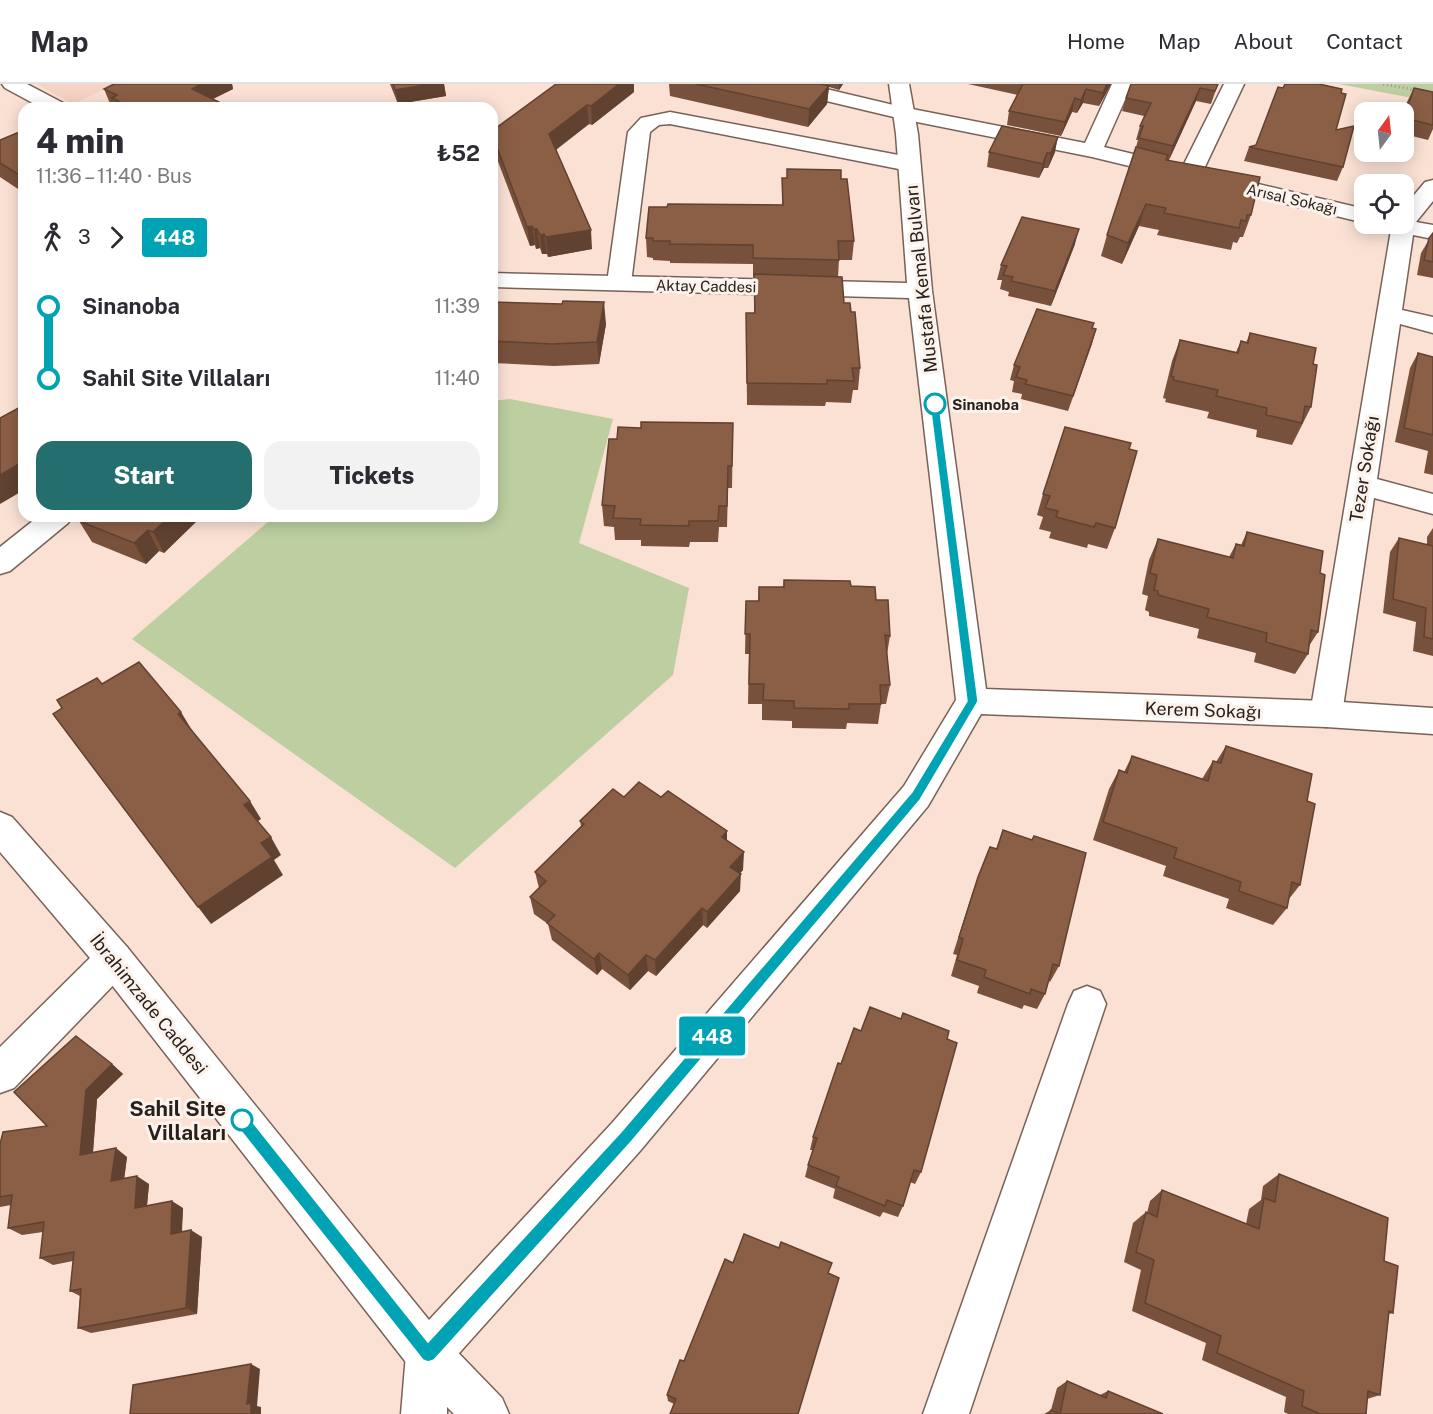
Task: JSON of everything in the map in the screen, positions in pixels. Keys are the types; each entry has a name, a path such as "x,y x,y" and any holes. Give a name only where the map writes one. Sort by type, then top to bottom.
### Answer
{"street":[{"path":"12,84 46,102"},
{"name":"Arısal Sokağı","path":"779,84 900,98 1092,151 1354,213"},
{"path":"1092,151 1122,84"},
{"path":"1190,174 1234,84"},
{"name":"Mustafa Kemal Bulvarı","path":"900,98 907,134 920,291 972,701"},
{"path":"619,284 639,132 646,123 653,120 670,118 909,164"},
{"path":"1414,208 1433,187"},
{"path":"1414,227 1433,232"},
{"name":"Tezer Sokağı","path":"1326,714 1399,234"},
{"name":"Aktay Caddesi","path":"498,280 920,291"},
{"path":"1388,314 1433,325"},
{"path":"1361,485 1433,504"},
{"path":"0,563 51,522"},
{"path":"424,1414 428,1354 626,1137 916,796 972,701"},
{"name":"Kerem Sokağı","path":"972,701 1326,714 1433,721"},
{"name":"İbrahimzade Caddesi","path":"0,827 114,959 428,1354 486,1414"},
{"path":"0,1074 114,959"},
{"path":"946,1414 1087,1004"}],"path":[{"path":"1383,84 1423,92"}],"shaded area":[{"path":"36,84 117,84 77,102 69,102"}],"green space":[{"path":"1339,84 1433,84 1433,102"},
{"path":"510,399 613,419 579,543 689,588 673,675 455,868 132,639 268,522 498,522 498,400"}],"building":[{"path":"114,84 201,84 192,89 219,102 120,102 112,98 117,95 104,89"},
{"path":"393,84 431,84 395,90"},
{"path":"556,84 619,84 549,134 591,230 546,237 544,234 540,235 532,226 527,227 498,150 498,127"},
{"path":"696,84 821,84 829,86 809,109"},
{"path":"1023,84 1107,84 1103,93 1086,89 1081,100 1075,98 1065,122 1009,111"},
{"path":"1131,84 1218,84 1215,91 1200,88 1173,146 1139,138 1143,126 1140,126 1151,103 1126,98"},
{"path":"1285,84 1319,84 1342,89 1341,93 1346,94 1336,130 1354,126 1343,167 1249,147 1256,145 1278,87 1283,88"},
{"path":"1414,88 1433,92 1433,125 1414,120 1414,102 1409,102"},
{"path":"1002,126 1058,137 1051,153 1047,153 1043,164 989,152"},
{"path":"17,133 18,174 0,163 0,140"},
{"path":"1136,147 1168,155 1166,160 1260,177 1251,215 1247,215 1246,221 1241,220 1239,228 1164,213 1166,208 1146,204 1128,243 1107,235"},
{"path":"787,169 841,170 841,179 847,179 854,241 838,241 839,260 753,258 753,245 670,244 670,241 653,241 653,238 646,238 649,207 667,207 668,204 783,205 782,178 787,178"},
{"path":"1022,217 1079,229 1055,291 1011,281 1013,277 1003,275 1007,266 1001,265"},
{"path":"1433,233 1433,262 1424,260 1429,238"},
{"path":"754,274 842,277 844,303 850,303 851,312 855,312 860,368 852,368 854,381 827,380 827,384 747,383 746,313 755,313"},
{"path":"563,301 604,302 597,342 552,344 498,341 498,302 562,304"},
{"path":"1037,309 1094,323 1092,328 1096,329 1073,396 1025,384 1027,380 1016,377 1020,367 1014,365"},
{"path":"1250,333 1316,348 1313,364 1317,365 1311,407 1305,406 1302,423 1266,415 1267,408 1216,396 1218,390 1173,380 1174,377 1171,376 1180,340 1238,353 1241,341 1248,343"},
{"path":"1418,353 1433,357 1433,435 1404,428"},
{"path":"18,408 18,464 0,475 0,418"},
{"path":"641,422 733,423 732,466 728,466 727,506 719,506 718,521 689,521 689,526 640,525 641,519 613,518 615,506 602,505 609,439 617,439 618,427 641,428"},
{"path":"1065,427 1131,443 1129,449 1137,451 1115,528 1096,523 1094,527 1056,517 1058,511 1045,508 1050,496 1043,494"},
{"path":"82,522 164,522 153,532 148,530 134,543"},
{"path":"1247,532 1323,551 1320,573 1325,575 1318,632 1311,630 1308,654 1266,642 1267,633 1207,617 1209,609 1158,595 1158,591 1154,590 1157,575 1150,573 1158,539 1233,558 1236,544 1244,546"},
{"path":"1399,538 1433,546 1433,639 1424,637 1426,608 1393,599"},
{"path":"784,580 850,581 851,586 875,587 876,600 888,600 890,636 885,635 890,685 880,685 881,704 849,704 849,709 794,708 794,701 763,700 764,684 749,684 750,634 745,634 746,601 759,601 759,587 784,587"},
{"path":"139,662 181,712 178,714 250,801 244,805 271,837 261,843 272,857 198,907 53,714 62,708 57,700 97,678 102,684"},
{"path":"1226,746 1312,774 1307,801 1315,804 1300,885 1292,882 1287,908 1239,891 1241,882 1174,858 1177,848 1103,822 1119,770 1127,773 1132,756 1208,781 1213,761 1221,763"},
{"path":"639,782 661,797 668,791 727,831 722,837 744,852 730,867 741,874 707,912 702,908 655,960 646,955 628,975 599,953 594,959 547,923 555,915 530,897 546,881 535,872 584,824 580,821 613,789 624,797"},
{"path":"1003,830 1032,840 1034,836 1086,853 1059,966 1053,964 1045,994 1031,989 1030,994 984,977 986,970 957,960 963,939 959,937 978,877 990,847 997,849"},
{"path":"870,1007 901,1019 903,1013 949,1031 947,1039 957,1043 921,1172 914,1170 903,1206 887,1200 885,1206 836,1186 839,1177 808,1165 817,1138 813,1137 838,1063 841,1064 854,1028 861,1031"},
{"path":"76,1036 112,1064 86,1090 80,1155 116,1148 111,1181 137,1176 135,1208 172,1201 171,1234 191,1230 186,1308 78,1328 81,1289 70,1291 74,1252 40,1258 44,1222 8,1228 12,1195 0,1197 0,1144 3,1132 47,1126 14,1092"},
{"path":"1279,1174 1388,1218 1384,1261 1398,1266 1393,1313 1389,1311 1380,1395 1368,1391 1366,1414 1320,1414 1302,1406 1304,1391 1217,1353 1221,1336 1145,1303 1154,1260 1136,1252 1146,1212 1157,1217 1162,1190 1259,1229 1264,1198 1275,1202"},
{"path":"744,1234 779,1248 781,1242 832,1263 828,1273 839,1278 798,1414 670,1414 676,1399 667,1395 680,1360 684,1361 725,1259 733,1263"},
{"path":"251,1364 247,1404 251,1403 251,1414 130,1414 133,1385"},
{"path":"1067,1381 1106,1398 1108,1391 1163,1414 1060,1414"}],"bus line":[{"name":"448","path":"242,1120 428,1354 626,1137 916,796 972,701 935,404"}],"place":[{"name":"Sinanoba","path":"935,404"},
{"name":"Sahil Site Villaları","path":"242,1120"}]}
